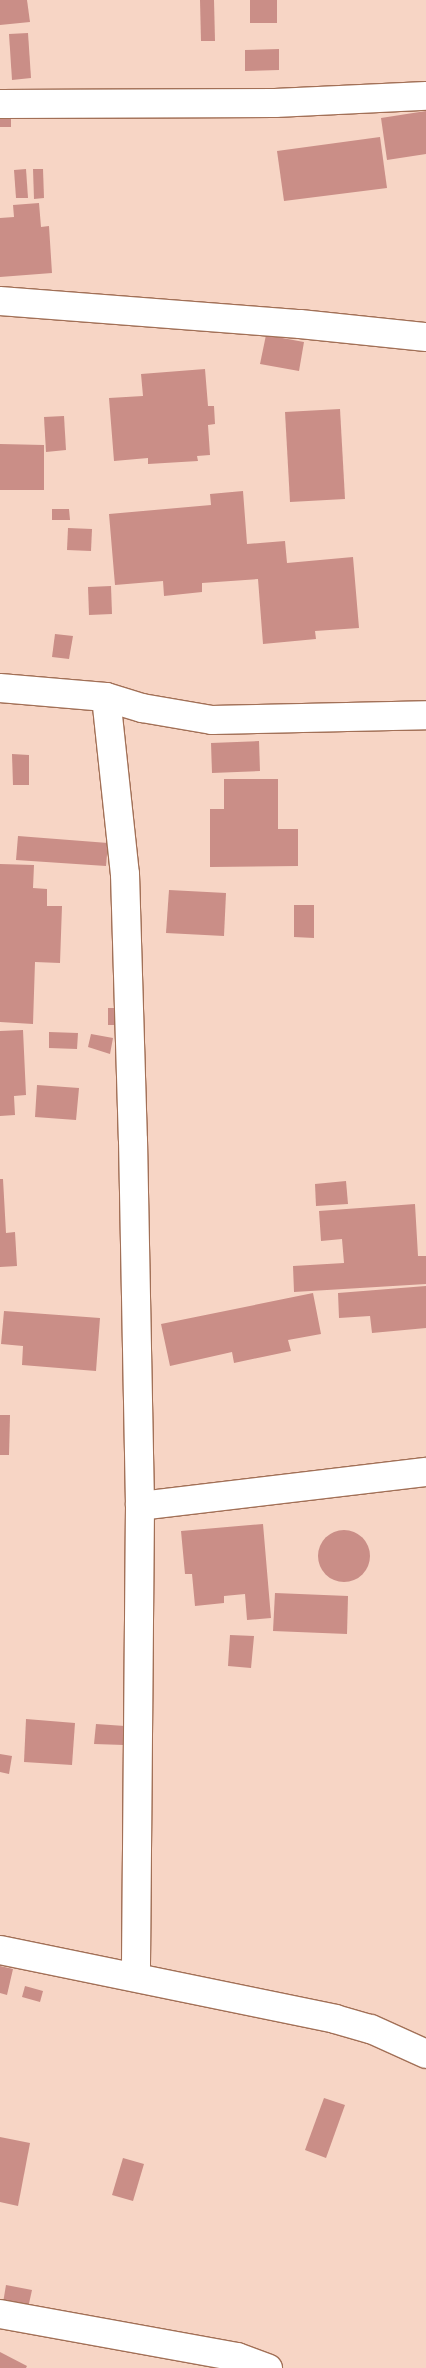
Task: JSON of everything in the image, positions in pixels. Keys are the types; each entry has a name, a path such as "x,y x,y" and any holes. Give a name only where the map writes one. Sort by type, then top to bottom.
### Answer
{"street":[{"path":"0,104 276,103 426,96"},
{"path":"0,302 34,302 426,337"},
{"path":"0,688 106,697 142,708 212,720 426,715"},
{"path":"106,697 125,874 140,1506 136,1976"},
{"path":"140,1506 426,1472"},
{"path":"0,1950 136,1976 335,2019 371,2029 426,2054"},
{"path":"0,2314 246,2359 268,2368"}],"building":[{"path":"0,0 27,0 30,22 0,25"},
{"path":"200,0 214,0 215,41 201,41"},
{"path":"250,0 277,0 277,23 250,23"},
{"path":"28,33 31,78 12,80 9,34"},
{"path":"279,49 279,70 245,71 245,50"},
{"path":"426,111 426,154 387,160 381,118"},
{"path":"0,117 11,118 11,127 0,127"},
{"path":"380,137 387,188 284,201 277,151"},
{"path":"26,169 28,198 16,198 14,170"},
{"path":"33,169 43,169 44,198 34,199"},
{"path":"39,203 41,227 49,226 52,273 0,277 0,218 14,217 13,205"},
{"path":"266,335 304,342 299,371 260,364"},
{"path":"205,369 208,406 214,406 215,424 208,425 210,455 197,456 198,461 148,464 148,458 114,461 109,398 143,396 141,374"},
{"path":"340,409 345,499 290,502 285,412"},
{"path":"64,416 66,450 46,452 44,417"},
{"path":"0,444 44,445 44,490 0,490"},
{"path":"243,491 247,544 285,541 287,563 353,557 359,628 315,631 316,639 263,644 258,579 202,583 202,592 164,596 163,581 115,585 109,514 211,505 210,494"},
{"path":"52,509 69,509 70,520 52,520"},
{"path":"68,528 92,529 91,551 67,550"},
{"path":"111,586 112,614 89,615 88,587"},
{"path":"55,634 73,636 69,659 52,657"},
{"path":"259,741 260,771 212,773 211,743"},
{"path":"12,754 29,755 29,785 13,785"},
{"path":"224,779 278,779 278,829 298,829 298,866 210,867 210,809 224,809"},
{"path":"18,836 108,843 106,866 16,860"},
{"path":"0,864 34,865 33,888 47,889 47,906 62,906 60,963 35,962 33,1024 0,1022"},
{"path":"169,890 226,893 224,936 166,933"},
{"path":"294,905 314,905 314,938 294,937"},
{"path":"108,1008 120,1008 120,1025 108,1025"},
{"path":"23,1030 26,1095 14,1096 15,1115 0,1116 0,1031"},
{"path":"49,1032 78,1033 77,1049 49,1048"},
{"path":"91,1034 113,1038 110,1054 88,1047"},
{"path":"37,1085 79,1088 76,1120 35,1117"},
{"path":"0,1179 3,1179 6,1233 15,1232 17,1266 0,1267"},
{"path":"346,1181 348,1204 316,1206 315,1184"},
{"path":"415,1204 418,1256 426,1256 426,1284 294,1292 293,1266 344,1263 342,1239 321,1241 319,1211"},
{"path":"426,1286 426,1328 372,1333 370,1316 339,1318 338,1293"},
{"path":"313,1293 321,1334 288,1340 291,1351 234,1363 232,1352 170,1366 161,1324"},
{"path":"4,1311 100,1318 96,1371 22,1365 23,1346 1,1344"},
{"path":"0,1415 10,1415 9,1455 0,1455"},
{"path":"263,1524 271,1618 247,1620 245,1594 224,1596 224,1603 195,1606 192,1574 185,1574 181,1531"},
{"path":"344,1530 354,1532 362,1538 368,1546 370,1556 368,1566 362,1574 354,1580 344,1582 334,1580 326,1574 320,1566 318,1556 320,1546 326,1538 334,1532"},
{"path":"275,1593 348,1596 347,1634 273,1631"},
{"path":"230,1635 254,1636 251,1668 228,1666"},
{"path":"26,1719 75,1723 72,1765 24,1762"},
{"path":"96,1724 125,1726 124,1745 94,1744"},
{"path":"0,1754 12,1756 9,1774 0,1772"},
{"path":"0,1966 13,1969 7,1995 0,1993"},
{"path":"25,1986 43,1991 40,2002 22,1997"},
{"path":"324,2098 345,2105 326,2158 305,2150"},
{"path":"0,2137 30,2143 18,2206 0,2202"},
{"path":"123,2158 144,2164 133,2201 112,2195"},
{"path":"6,2285 32,2290 28,2308 3,2303"},
{"path":"0,2352 27,2366 26,2368 0,2368"}]}
